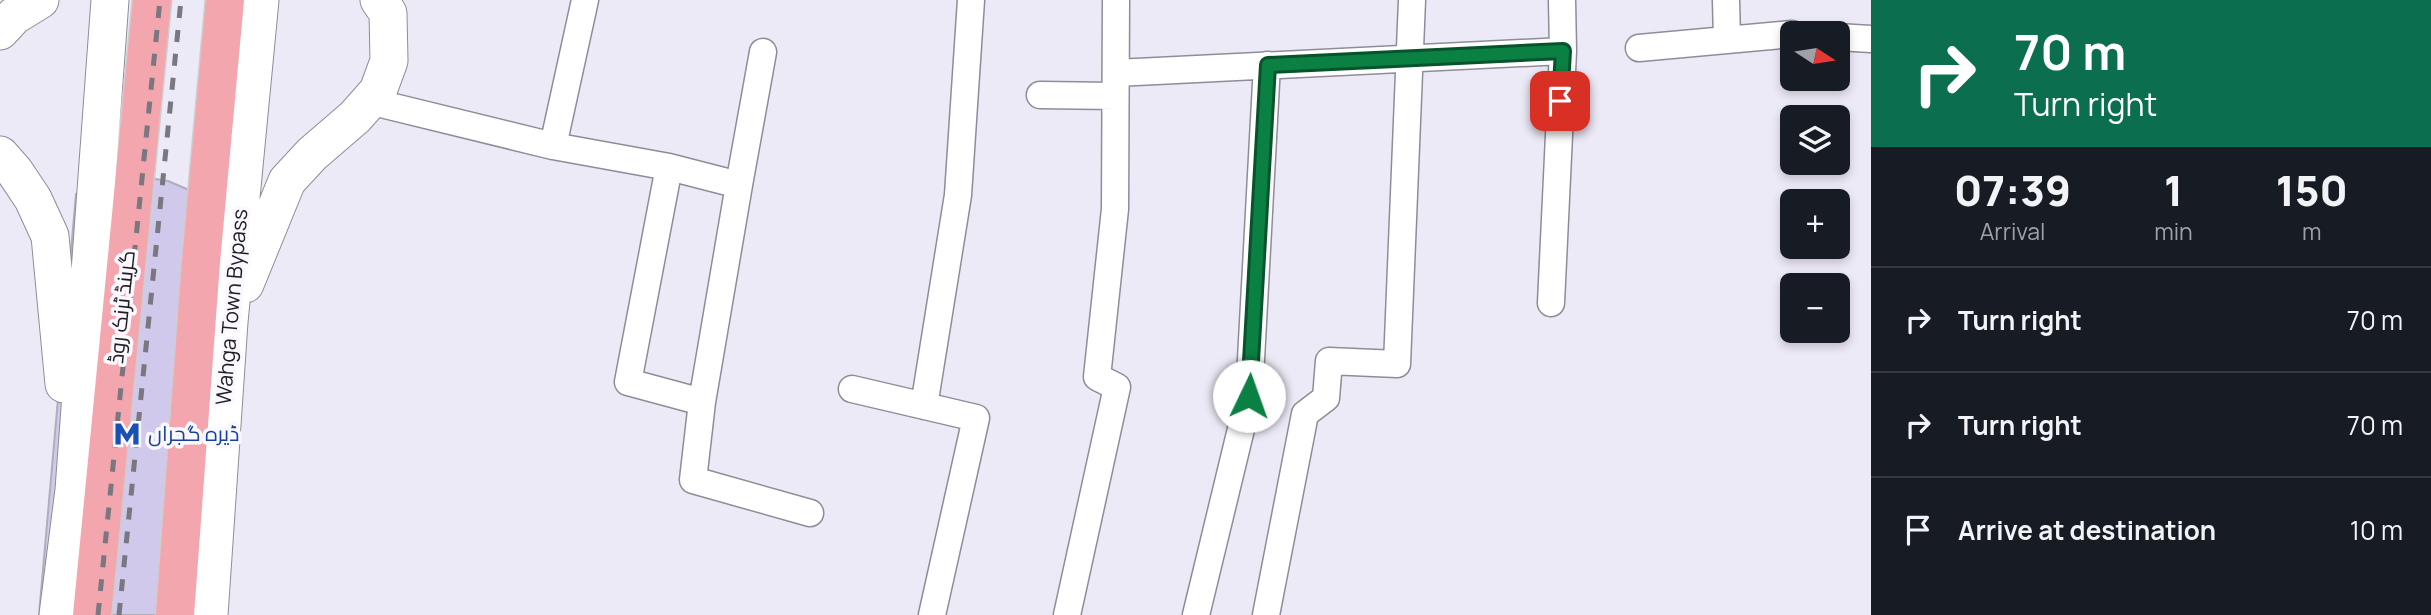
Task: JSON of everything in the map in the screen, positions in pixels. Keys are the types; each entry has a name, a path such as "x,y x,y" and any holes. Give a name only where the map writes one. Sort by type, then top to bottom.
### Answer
{"main road":[{"path":"0,31 14,16 40,0"},
{"path":"58,615 74,490 110,0"},
{"name":"گرینڈ ٹرنک روڈ","path":"92,615 152,0"},
{"path":"175,615 201,262 225,0"},
{"name":"Wahga Town Bypass","path":"209,615 229,321 260,0"},
{"path":"229,321 287,181 312,154 355,117 377,91 390,61 388,13 379,0"},
{"path":"0,155 16,172 33,199 50,236 74,490"}],"street":[{"path":"553,146 585,0"},
{"path":"924,406 958,195 971,0"},
{"path":"1067,615 1117,387 1097,377 1115,209 1116,0"},
{"path":"1266,615 1305,414 1326,398 1329,361 1396,364 1412,0"},
{"path":"1551,303 1563,51 1562,0"},
{"path":"1726,0 1727,40"},
{"path":"1639,48 1780,35"},
{"path":"1850,37 1871,38"},
{"path":"1040,95 1268,65 1563,51"},
{"path":"763,52 702,402 693,480 810,513"},
{"path":"1196,615 1249,396 1268,65"},
{"path":"369,100 553,146 669,167 740,185"},
{"path":"669,167 628,382 702,402"},
{"path":"852,389 976,418 932,615"}],"building":[{"path":"143,177 168,181 189,190 165,615 39,615 76,194 91,183"}],"railway":[{"path":"98,615 160,0"},
{"path":"119,615 181,0"}],"place":[{"name":"ڈیرہ گجراں","path":"127,434"}],"route":[{"path":"1249,396 1268,65 1563,51 1560,101"}]}
